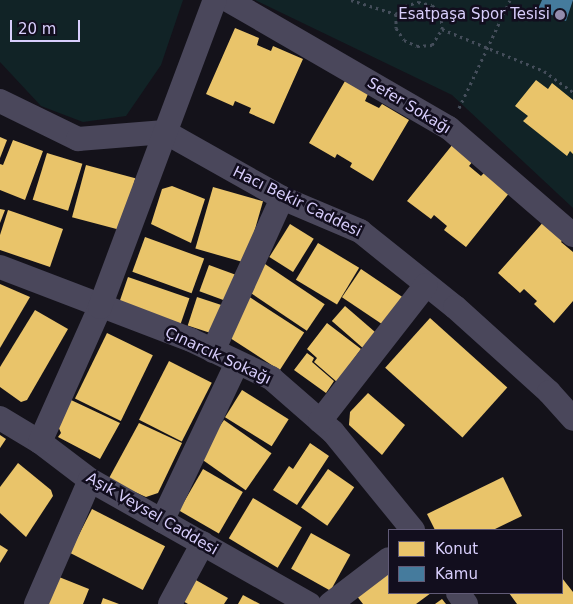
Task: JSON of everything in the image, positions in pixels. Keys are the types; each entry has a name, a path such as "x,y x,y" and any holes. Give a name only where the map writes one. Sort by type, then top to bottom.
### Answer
{"street":[{"path":"40,442 100,307 215,0"},
{"name":"Sefer Sokağı","path":"228,0 449,128 573,234"},
{"path":"0,101 78,139 165,132"},
{"name":"Hacı Bekir Caddesi","path":"165,132 282,198 360,231 426,285 549,392 573,419"},
{"path":"213,351 282,198"},
{"name":"Çınarcık Sokağı","path":"0,267 213,351 270,378 334,432 412,529"},
{"path":"320,421 426,285"},
{"path":"162,521 238,363"},
{"name":"Aşık Veysel Caddesi","path":"0,418 40,442 90,480 309,604"},
{"path":"36,604 90,480"},
{"path":"170,604 203,543"},
{"path":"330,604 388,560"}],"path":[{"path":"351,0 396,14"},
{"path":"449,128 510,0"},
{"path":"418,2 432,5 441,14 442,29 432,45 417,46 404,40 396,28 396,14 406,6 418,2"},
{"path":"442,29 544,71 573,92"}],"shaded area":[{"path":"0,0 183,0 161,65 126,116 83,122 41,106 0,62"},
{"path":"255,0 573,0 573,208 452,95"}],"building: Konut":[{"path":"235,28 259,38 257,45 271,51 273,46 303,59 274,124 249,113 251,108 235,101 233,106 206,94"},
{"path":"536,80 548,89 552,83 573,100 573,154 570,151 567,156 523,121 528,116 515,106"},
{"path":"345,81 368,94 365,101 379,108 382,104 409,120 373,181 350,167 352,163 337,154 335,158 309,143"},
{"path":"0,137 7,140 0,158"},
{"path":"13,140 43,151 25,200 0,190 0,164 3,165"},
{"path":"453,144 473,161 469,166 481,176 485,172 510,192 466,247 444,230 447,226 434,215 431,219 407,201"},
{"path":"47,153 82,164 68,211 33,200"},
{"path":"86,165 135,178 121,230 72,217"},
{"path":"172,186 205,199 191,243 151,224 162,189"},
{"path":"213,187 263,201 245,263 195,249"},
{"path":"0,209 5,210 0,223"},
{"path":"8,210 63,229 50,267 0,250 0,235"},
{"path":"546,219 566,236 561,242 573,252 573,301 554,323 534,304 537,301 524,289 520,293 498,273"},
{"path":"290,224 314,239 293,272 269,257"},
{"path":"145,237 204,259 192,293 132,272"},
{"path":"318,243 359,268 337,305 296,280"},
{"path":"265,264 325,304 307,331 247,291"},
{"path":"209,265 236,275 227,301 199,291"},
{"path":"361,269 405,299 386,327 342,297"},
{"path":"128,277 189,298 181,324 119,303"},
{"path":"0,284 30,297 0,348"},
{"path":"248,296 304,332 280,370 223,334"},
{"path":"197,297 224,306 214,334 188,326"},
{"path":"345,306 378,335 365,350 332,321"},
{"path":"35,310 68,329 27,400 21,402 0,387 0,367"},
{"path":"430,318 507,388 462,437 385,368"},
{"path":"327,323 361,349 337,382 314,362 317,358 307,349"},
{"path":"107,333 153,355 121,421 75,399"},
{"path":"307,353 314,358 312,362 334,381 326,393 294,370"},
{"path":"169,361 212,383 182,442 139,420"},
{"path":"242,390 289,419 272,446 225,417"},
{"path":"368,393 405,425 382,455 349,425 350,412"},
{"path":"71,400 120,423 100,459 58,437 61,433 58,426"},
{"path":"224,420 272,453 246,490 198,457"},
{"path":"139,423 182,443 158,493 146,497 108,480"},
{"path":"0,435 6,439 0,448"},
{"path":"310,443 329,456 297,505 273,490 289,466 293,469"},
{"path":"18,463 51,490 53,496 26,537 0,513 0,487"},
{"path":"203,469 243,492 219,534 179,511"},
{"path":"328,469 354,487 327,526 301,508"},
{"path":"503,477 522,516 495,529 434,529 427,514"},
{"path":"253,498 302,527 278,568 229,538"},
{"path":"92,509 165,546 143,590 70,553"},
{"path":"311,533 350,555 330,591 291,569"},
{"path":"0,545 8,550 0,563"},
{"path":"388,572 388,594 430,594 416,604 363,604 356,595"},
{"path":"59,577 89,589 83,604 48,604"},
{"path":"194,579 228,598 224,604 188,604 181,600"},
{"path":"563,579 573,592 573,604 517,604 510,594 563,594"},
{"path":"243,595 260,604 238,604"},
{"path":"103,598 119,604 101,604"},
{"path":"442,599 446,604 435,604"}],"building: Kamu":[{"name":"Esatpaşa Spor Tesisi","path":"542,0 573,0 566,21 538,9"}],"place":[{"name":"Esatpaşa Spor Tesisi","path":"560,15"}]}
